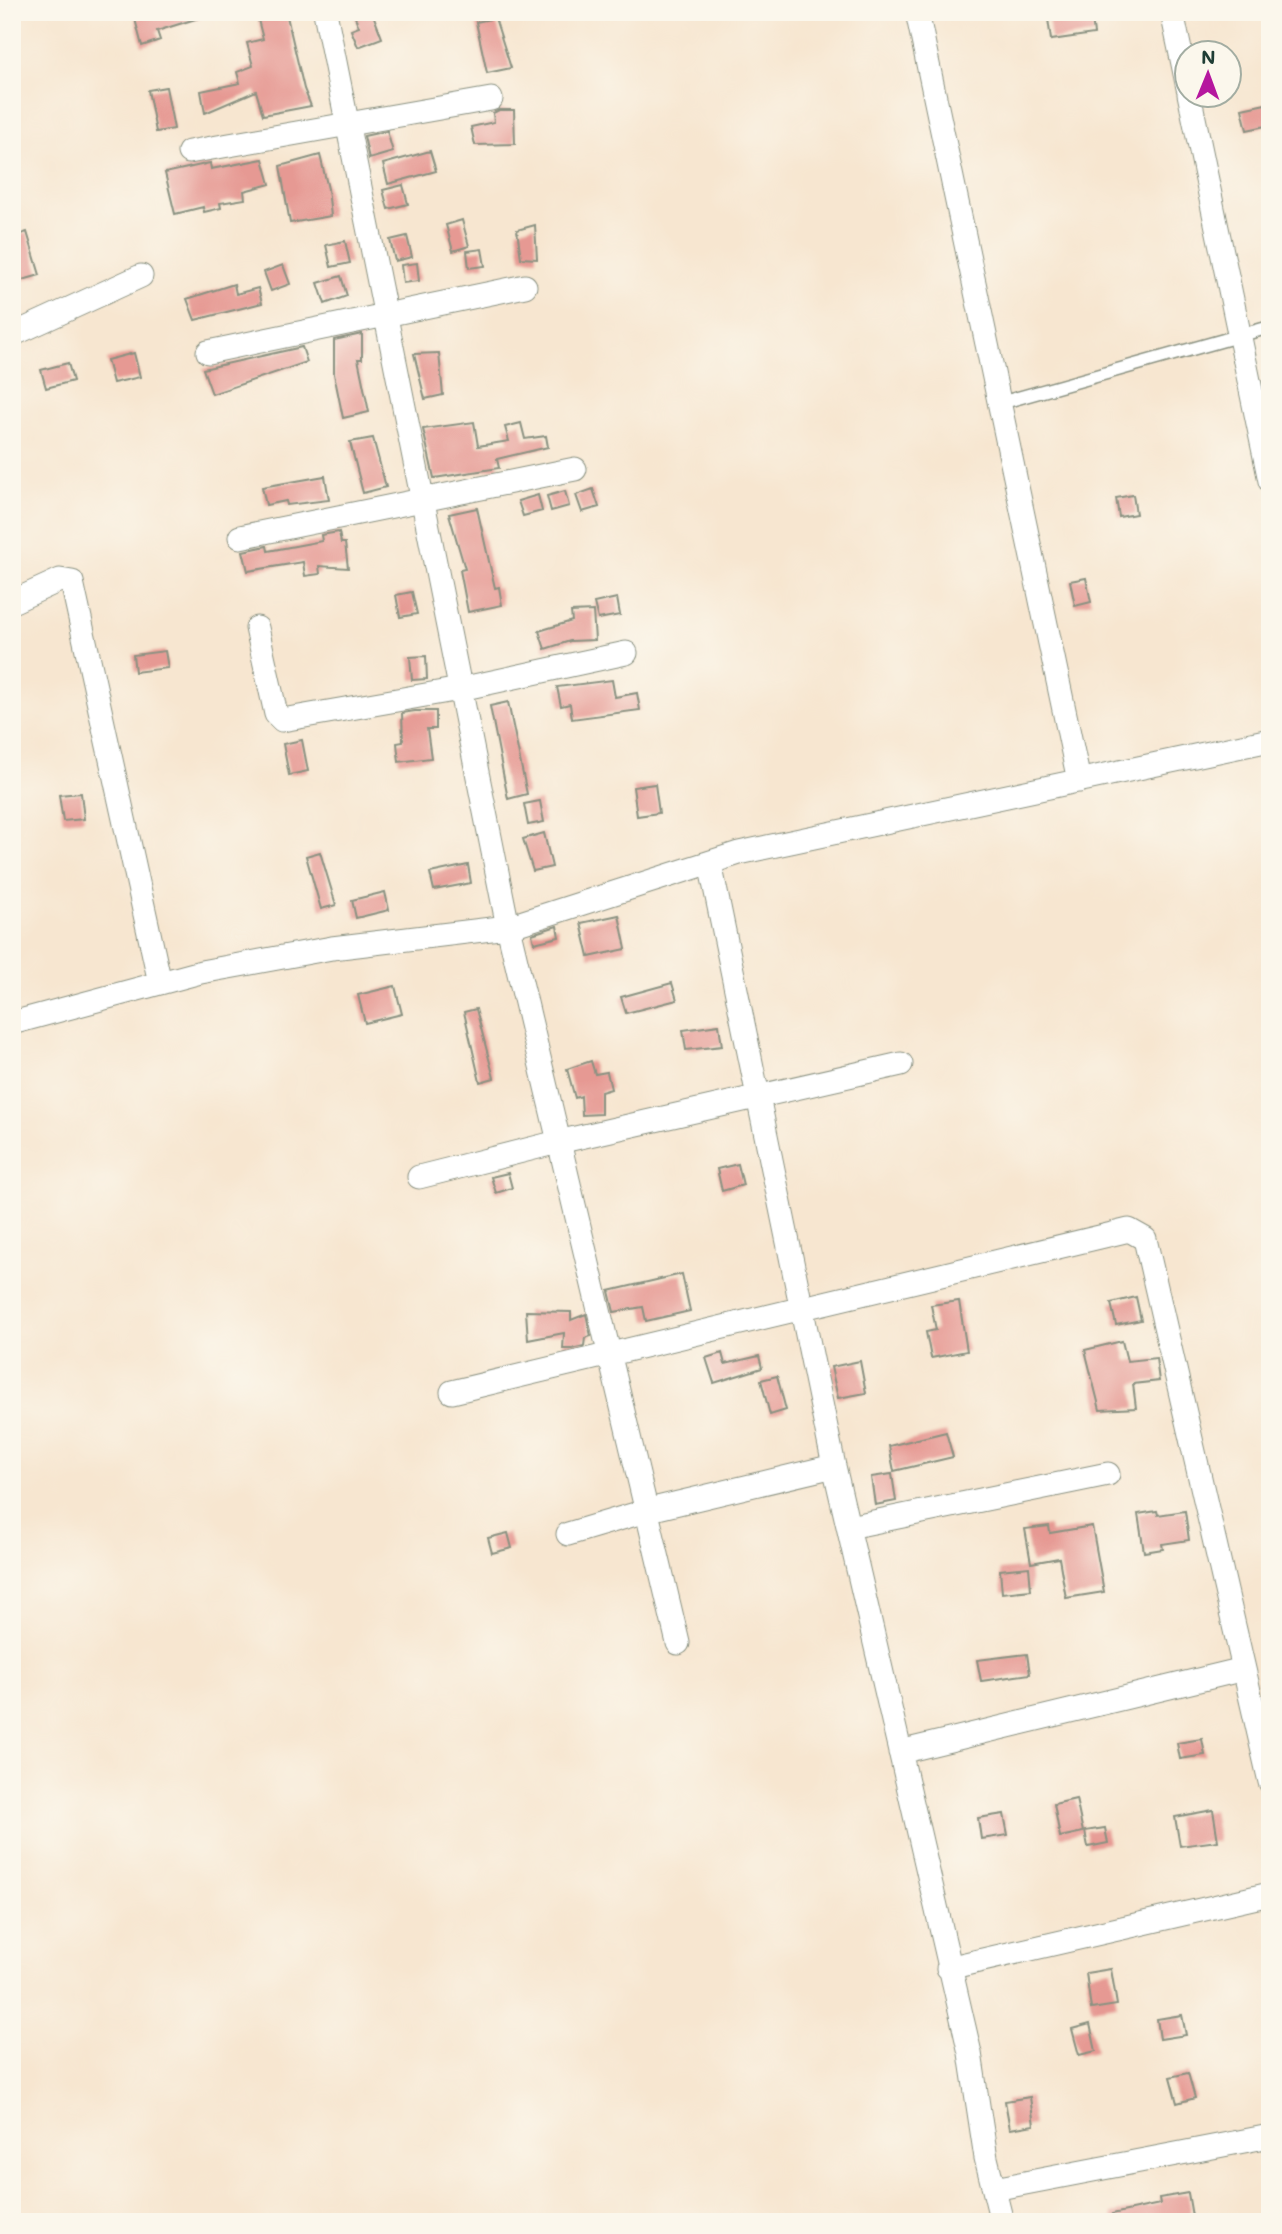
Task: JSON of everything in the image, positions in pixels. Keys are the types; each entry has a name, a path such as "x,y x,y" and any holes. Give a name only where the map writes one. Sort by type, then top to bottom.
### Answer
{"street":[{"path":"324,12 508,927 649,1510 678,1643"},
{"path":"917,12 1079,780"},
{"path":"1172,12 1177,38"},
{"path":"189,152 491,99"},
{"path":"1192,108 1270,481"},
{"path":"12,335 141,276"},
{"path":"208,352 525,286"},
{"path":"240,537 575,469"},
{"path":"12,602 60,580 72,582 160,983"},
{"path":"257,628 276,715 282,720 460,689 626,653"},
{"path":"12,1023 201,972 332,948 508,927 739,853 1270,740"},
{"path":"710,863 834,1466 948,1968 970,2053 1002,2222"},
{"path":"419,1177 558,1142 901,1064"},
{"path":"452,1392 1129,1230 1138,1232 1145,1239 1270,1782"},
{"path":"568,1534 649,1510 834,1466"},
{"path":"849,1527 1108,1474"},
{"path":"900,1752 1244,1669"},
{"path":"948,1968 1270,1894"},
{"path":"994,2189 1270,2136"}],"lane":[{"path":"1000,403 1270,327"}],"building":[{"path":"158,12 204,12 205,16 157,31 160,40 142,46 135,19"},
{"path":"256,12 286,12 304,89 311,106 263,115 256,91 205,113 201,91 240,83 237,72 253,66 247,43 263,39"},
{"path":"353,12 372,12 382,38 358,47 351,30 359,27"},
{"path":"1047,12 1091,12 1094,34 1051,40"},
{"path":"495,18 511,68 487,73 476,22"},
{"path":"166,87 174,129 156,132 148,90"},
{"path":"1270,103 1270,125 1247,130 1242,109"},
{"path":"499,110 514,110 515,144 475,145 471,127 494,122 493,113"},
{"path":"387,131 393,152 369,159 364,136"},
{"path":"430,151 436,171 388,184 383,164"},
{"path":"320,155 331,216 290,223 280,166"},
{"path":"263,159 270,184 244,191 245,199 220,203 221,208 204,212 203,207 175,214 165,173 210,163 211,169"},
{"path":"403,185 408,204 388,209 383,190"},
{"path":"462,220 469,246 453,251 446,225"},
{"path":"535,225 537,259 521,258 517,230"},
{"path":"27,232 40,275 12,283 12,237"},
{"path":"407,236 412,257 395,261 390,240"},
{"path":"345,241 350,263 331,267 326,245"},
{"path":"482,249 485,266 469,268 467,251"},
{"path":"417,263 419,281 403,283 401,265"},
{"path":"283,265 290,284 271,291 264,272"},
{"path":"341,276 347,296 325,304 318,283"},
{"path":"234,284 236,294 258,288 262,303 195,320 187,299"},
{"path":"362,334 362,359 358,359 369,412 343,418 334,374 334,340"},
{"path":"302,347 307,362 212,394 203,369"},
{"path":"134,353 140,377 113,383 107,360"},
{"path":"439,353 443,395 425,399 414,354"},
{"path":"68,363 73,381 46,388 41,370"},
{"path":"474,422 478,446 509,441 505,427 521,423 525,439 546,436 548,447 497,459 499,468 434,478 423,429"},
{"path":"373,438 386,487 363,493 350,442"},
{"path":"325,476 329,500 287,505 286,501 266,505 262,487"},
{"path":"593,489 599,507 582,512 576,495"},
{"path":"565,491 569,506 551,511 547,496"},
{"path":"538,495 542,511 523,516 518,501"},
{"path":"1133,495 1136,514 1119,517 1116,498"},
{"path":"477,508 495,588 499,587 502,605 468,612 460,570 465,569 449,514"},
{"path":"339,532 341,543 345,543 348,568 319,566 320,574 305,576 303,562 248,571 243,551 267,546 268,551 322,541 321,535"},
{"path":"1086,578 1091,602 1075,606 1070,581"},
{"path":"412,592 417,614 400,617 396,595"},
{"path":"617,598 620,615 598,619 594,603"},
{"path":"593,611 595,640 570,641 545,649 539,631 572,621 571,612"},
{"path":"165,651 168,668 135,672 133,655"},
{"path":"426,656 427,679 412,680 410,657"},
{"path":"612,680 615,697 637,693 640,710 572,719 570,704 561,706 557,687"},
{"path":"508,702 527,794 508,799 490,706"},
{"path":"436,711 436,729 427,729 431,758 399,762 397,743 403,742 402,713"},
{"path":"302,740 308,771 289,775 283,744"},
{"path":"655,784 659,813 637,816 633,787"},
{"path":"81,793 84,819 63,821 59,795"},
{"path":"540,801 544,822 528,825 524,804"},
{"path":"544,833 552,867 533,871 523,839"},
{"path":"320,852 336,905 321,909 306,856"},
{"path":"468,865 471,883 434,890 430,873"},
{"path":"385,892 389,910 356,918 352,900"},
{"path":"619,915 626,949 589,957 581,923"},
{"path":"557,926 559,937 534,943 532,934"},
{"path":"672,983 677,1000 626,1013 621,997"},
{"path":"395,986 402,1014 365,1023 358,995"},
{"path":"476,1009 494,1078 480,1082 464,1012"},
{"path":"719,1025 722,1046 686,1050 683,1030"},
{"path":"591,1061 595,1074 607,1072 611,1089 601,1092 601,1114 582,1115 581,1096 575,1098 567,1069"},
{"path":"738,1164 743,1185 722,1191 717,1169"},
{"path":"508,1173 512,1188 496,1193 491,1177"},
{"path":"682,1274 690,1311 646,1321 643,1307 614,1312 609,1291"},
{"path":"1136,1297 1141,1320 1116,1325 1111,1303"},
{"path":"959,1301 967,1351 931,1358 926,1332 936,1330 931,1305"},
{"path":"526,1311 571,1312 571,1320 586,1314 591,1336 585,1338 584,1346 571,1349 563,1349 564,1333 528,1340"},
{"path":"1122,1341 1127,1361 1156,1358 1159,1381 1133,1384 1136,1408 1100,1410 1085,1350"},
{"path":"722,1353 725,1364 759,1356 762,1368 714,1383 706,1358"},
{"path":"860,1361 866,1393 838,1398 831,1367"},
{"path":"777,1376 786,1410 770,1415 761,1380"},
{"path":"946,1432 953,1457 894,1471 889,1446"},
{"path":"892,1474 896,1501 875,1505 871,1477"},
{"path":"1157,1511 1158,1515 1185,1511 1189,1540 1162,1544 1163,1549 1144,1552 1138,1514"},
{"path":"1049,1526 1050,1533 1092,1526 1104,1592 1066,1598 1059,1558 1031,1563 1025,1529"},
{"path":"508,1533 512,1548 492,1553 488,1538"},
{"path":"1029,1567 1031,1590 1002,1593 1000,1570"},
{"path":"1027,1654 1030,1674 981,1681 977,1660"},
{"path":"1202,1739 1205,1755 1180,1759 1177,1743"},
{"path":"1076,1799 1083,1832 1060,1837 1054,1804"},
{"path":"1213,1810 1218,1841 1180,1846 1175,1817"},
{"path":"1004,1814 1008,1835 981,1839 978,1818"},
{"path":"1105,1828 1108,1843 1088,1847 1085,1831"},
{"path":"1111,1969 1117,2005 1091,2009 1086,1973"},
{"path":"1182,2015 1186,2035 1160,2039 1157,2019"},
{"path":"1090,2024 1096,2051 1079,2055 1072,2029"},
{"path":"1188,2073 1195,2098 1177,2103 1170,2077"},
{"path":"1030,2097 1034,2125 1010,2129 1005,2101"},
{"path":"1188,2193 1193,2222 1113,2222 1112,2214 1160,2204 1159,2198"}]}
